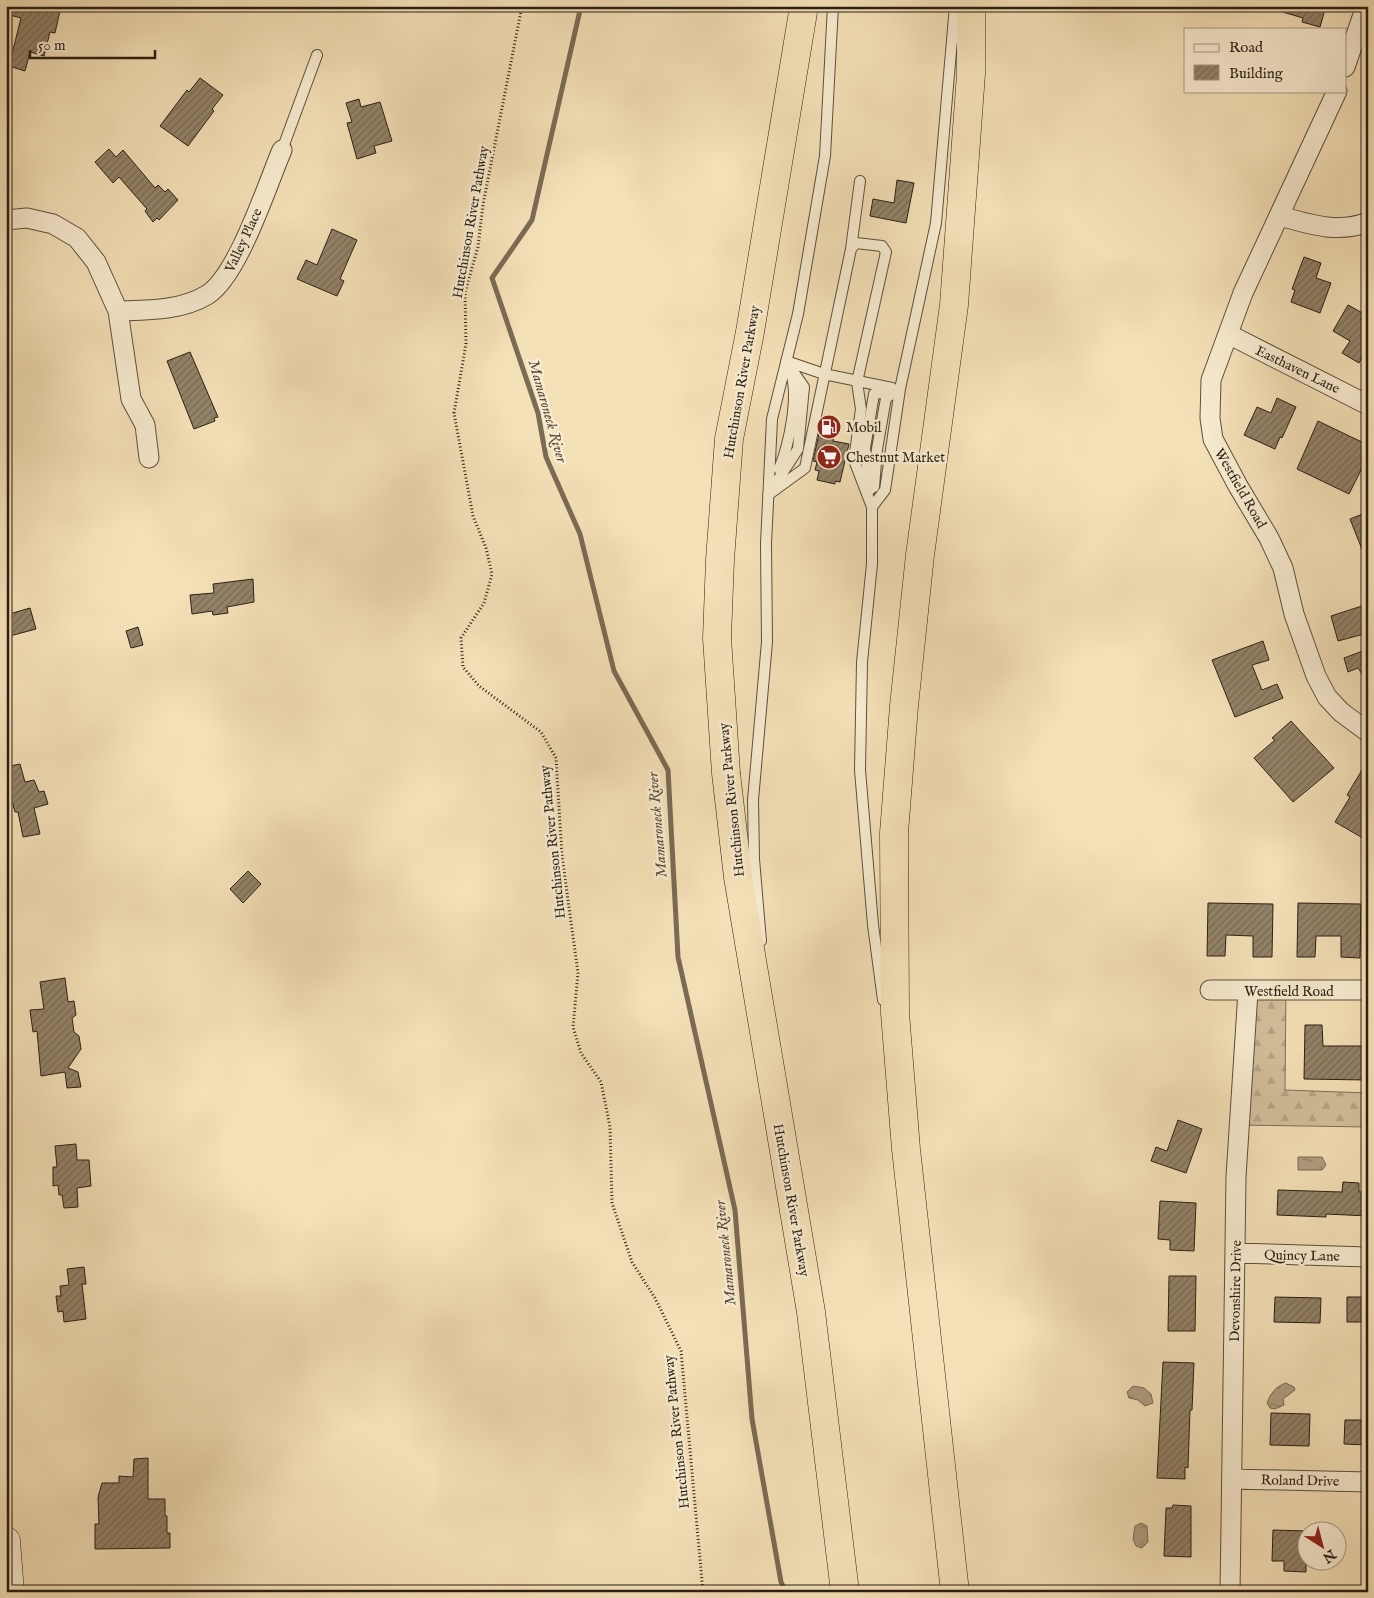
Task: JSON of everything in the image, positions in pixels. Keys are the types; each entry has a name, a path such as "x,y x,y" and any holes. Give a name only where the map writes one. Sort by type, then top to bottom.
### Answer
{"highway":[{"name":"Hutchinson River Parkway","path":"804,6 750,332 729,439 720,560 718,638 726,773 738,878 811,1312 843,1585"},
{"path":"955,1588 906,1150 895,1013 894,833 903,715 920,555 954,305 971,74 971,6"}],"street":[{"path":"1346,64 1365,16"},
{"name":"Westfield Road","path":"1337,92 1243,293 1211,380 1210,418 1213,439 1269,538 1283,568 1294,614 1316,676 1334,705 1368,732"},
{"name":"Valley Place","path":"118,311 163,309 181,306 208,294 227,274 242,247 282,150"},
{"path":"1280,216 1319,227 1354,227 1368,222"},
{"path":"6,220 26,218 53,224 77,238 96,262 118,311 131,399 145,424 149,458"},
{"name":"Easthaven Lane","path":"1228,334 1368,405"},
{"name":"Westfield Road","path":"1210,990 1368,990"},
{"name":"Devonshire Drive","path":"1230,1592 1236,1177 1248,991"},
{"name":"Quincy Lane","path":"1235,1253 1368,1257"},
{"name":"Roland Drive","path":"1232,1479 1368,1482"},
{"path":"6,1541 10,1592"}],"lane":[{"path":"766,1049 760,924 754,859 753,800 767,642 766,544 772,419 798,314 824,156 833,6"},
{"path":"872,507 885,490 900,389 936,223 955,6"},
{"path":"282,150 317,56"},
{"path":"768,496 805,468 851,249 860,181"},
{"path":"851,249 856,243 882,246 886,252 857,382 861,409 854,460 872,507"},
{"path":"768,496 798,449 804,387 786,361"},
{"path":"786,361 824,374 900,389"},
{"path":"900,389 874,394 865,448 872,507 872,564 862,662 860,770 873,925 906,1150"}],"path":[{"name":"Hutchinson River Pathway","path":"522,6 483,205 478,247 465,292 466,344 454,413 473,516 486,548 492,574 484,603 461,638 463,667 479,686 541,732 556,758 562,856 578,972 574,1027 581,1053 601,1082 610,1127 612,1203 632,1262 656,1298 681,1351 703,1592"}],"green space":[{"path":"1248,991 1286,991 1285,1090 1368,1093 1368,1127 1240,1125"}],"water":[{"path":"1298,1157 1322,1157 1326,1165 1322,1170 1298,1170"},
{"path":"1286,1383 1294,1387 1295,1390 1283,1399 1284,1405 1275,1409 1270,1408 1267,1403 1272,1394 1276,1388"},
{"path":"1133,1386 1144,1388 1151,1394 1153,1403 1145,1406 1138,1400 1129,1398 1127,1392"},
{"path":"1141,1523 1147,1526 1148,1542 1142,1548 1136,1546 1133,1539 1135,1526"}],"building":[{"path":"6,6 61,6 55,33 50,32 44,56 30,52 25,71 9,66 21,18 6,14"},
{"path":"1276,6 1326,6 1320,27 1302,22 1303,18 1276,10"},
{"path":"200,78 223,95 212,109 214,111 188,146 160,126 187,90 189,92"},
{"path":"359,99 361,107 380,102 392,141 374,146 376,153 357,159 347,123 352,122 346,103"},
{"path":"109,149 116,157 123,150 155,188 158,185 165,192 168,189 178,200 159,220 157,218 153,222 145,211 147,209 119,177 113,183 95,162"},
{"path":"897,180 914,183 906,223 870,216 873,199 894,203"},
{"path":"332,229 357,240 340,279 344,281 337,296 297,279 306,260 317,265"},
{"path":"1304,257 1321,263 1316,278 1331,283 1320,313 1291,302 1295,290 1292,289"},
{"path":"1348,305 1368,316 1368,347 1359,363 1342,353 1350,341 1333,331"},
{"path":"190,352 218,417 214,418 215,421 194,429 167,361"},
{"path":"1277,398 1296,407 1275,449 1244,435 1257,407 1271,413"},
{"path":"1318,421 1368,445 1368,456 1349,494 1297,469"},
{"name":"Chestnut Market","path":"820,429 835,432 833,441 849,444 840,482 835,481 835,484 817,480 819,471 815,470 817,462 813,461"},
{"path":"1368,512 1368,562 1367,562 1350,519"},
{"path":"253,579 254,602 227,607 228,613 213,615 212,611 192,614 190,595 214,593 213,584"},
{"path":"1368,604 1368,633 1338,641 1331,616"},
{"path":"30,608 36,629 6,637 6,615"},
{"path":"138,627 143,645 131,648 126,631"},
{"path":"1263,641 1269,660 1252,665 1262,690 1277,684 1283,698 1235,717 1212,660"},
{"path":"1368,649 1368,683 1358,668 1348,672 1344,658"},
{"path":"1291,721 1334,768 1293,802 1254,758 1275,740 1272,738"},
{"path":"1368,760 1368,841 1335,822 1350,797 1347,795"},
{"path":"20,764 25,782 34,780 39,792 44,791 48,804 34,808 40,834 23,837 18,812 15,812 8,786 11,786 6,767"},
{"path":"248,871 261,884 243,903 230,889"},
{"path":"1208,903 1273,904 1272,957 1253,957 1253,936 1226,935 1225,956 1207,956"},
{"path":"1298,903 1361,904 1360,958 1341,957 1341,936 1316,936 1315,957 1297,957"},
{"path":"65,978 68,1002 74,1001 76,1015 72,1018 74,1032 79,1036 81,1049 68,1068 78,1072 81,1087 67,1088 65,1072 41,1076 37,1031 33,1032 30,1010 44,1009 40,982"},
{"path":"1305,1025 1322,1025 1323,1046 1367,1046 1368,1080 1304,1079"},
{"path":"1178,1120 1202,1129 1186,1173 1151,1161 1156,1147 1167,1151"},
{"path":"76,1144 77,1160 89,1160 91,1186 77,1188 78,1207 64,1208 62,1195 59,1195 58,1185 53,1186 53,1167 57,1167 55,1146"},
{"path":"1343,1182 1359,1183 1359,1192 1368,1192 1368,1216 1326,1214 1326,1217 1277,1215 1278,1190 1342,1192"},
{"path":"1160,1201 1196,1203 1194,1251 1170,1250 1170,1240 1158,1239"},
{"path":"84,1267 86,1284 82,1284 86,1319 64,1322 63,1311 58,1312 56,1296 61,1296 60,1286 69,1285 67,1269"},
{"path":"1169,1276 1196,1276 1195,1331 1168,1331"},
{"path":"1275,1297 1321,1298 1320,1323 1274,1322"},
{"path":"1347,1297 1368,1297 1368,1322 1347,1322"},
{"path":"1163,1362 1194,1363 1188,1468 1185,1467 1185,1479 1157,1478"},
{"path":"1271,1413 1310,1414 1309,1446 1270,1445"},
{"path":"1345,1420 1368,1420 1368,1445 1344,1444"},
{"path":"148,1458 148,1499 165,1499 165,1516 167,1516 167,1533 170,1533 170,1548 95,1549 95,1524 99,1524 98,1497 102,1483 119,1483 119,1476 133,1477 134,1459"},
{"path":"1173,1505 1191,1506 1191,1557 1164,1556 1166,1508 1172,1508"},
{"path":"1273,1530 1296,1531 1296,1570 1306,1570 1306,1572 1284,1571 1284,1561 1272,1561"}],"waterway":[{"name":"Mamaroneck River","path":"581,6 532,220 492,278 538,413 546,457 580,534 614,671 668,770 678,957 735,1210 752,1419 781,1582 786,1592"}],"place":[{"name":"Mobil","path":"829,427"},
{"name":"Chestnut Market","path":"829,457"}]}
